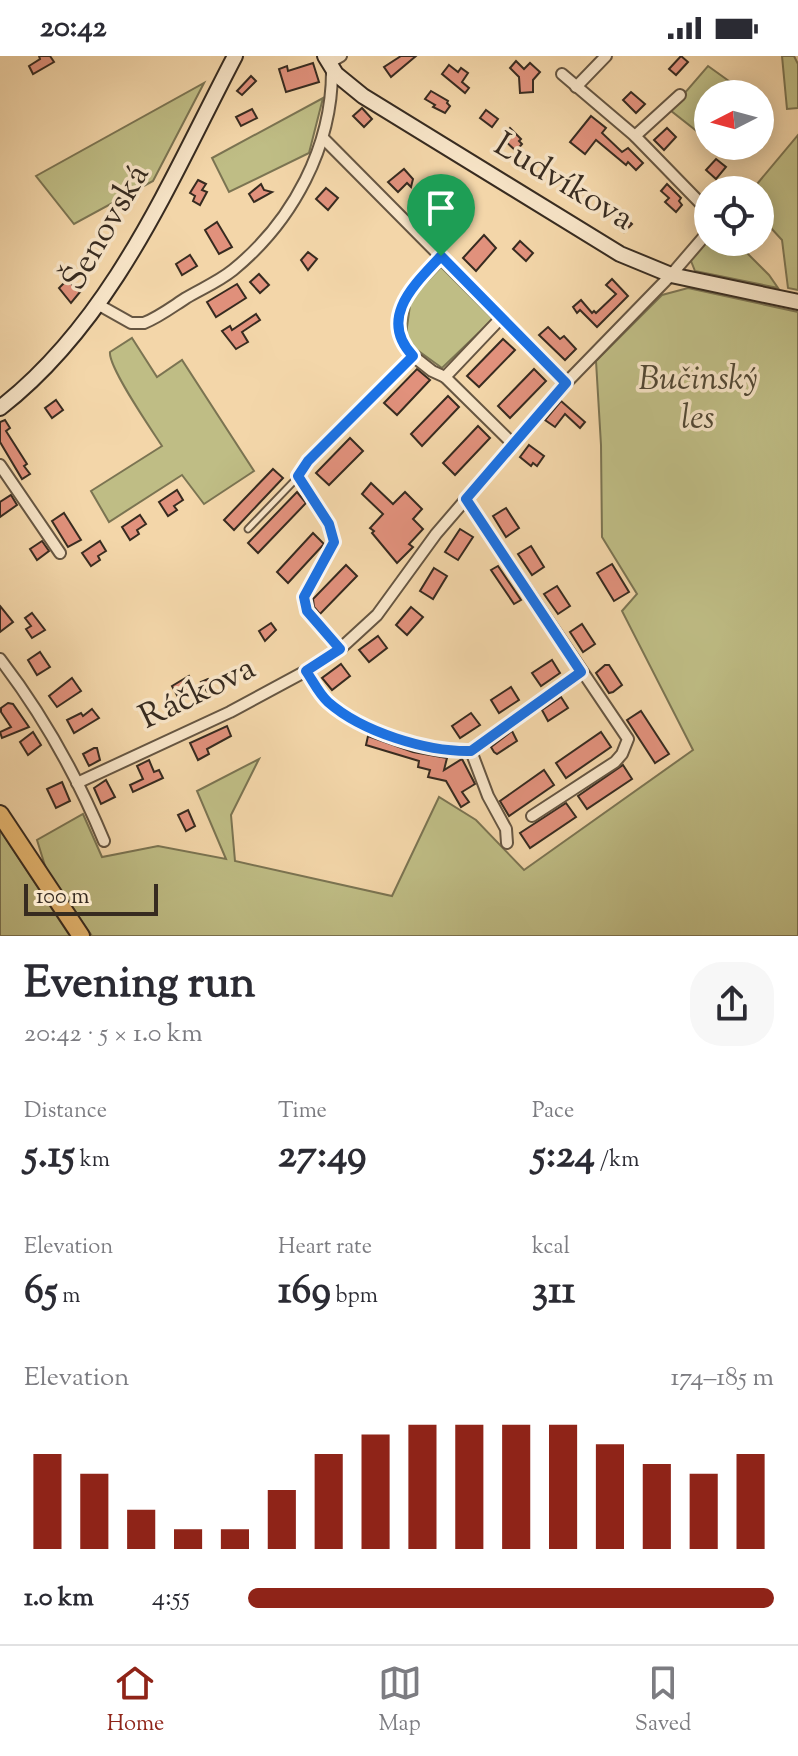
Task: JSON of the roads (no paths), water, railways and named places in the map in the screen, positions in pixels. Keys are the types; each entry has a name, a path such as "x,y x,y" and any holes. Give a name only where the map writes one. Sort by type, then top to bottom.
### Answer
{"main road":[{"path":"0,814 78,931"}],"street":[{"name":"Šenovská","path":"2,402 51,362 99,305 137,242 235,56"},
{"path":"576,87 606,56"},
{"path":"99,305 131,323 144,323 230,272 260,244 306,178 323,138 331,102 332,61"},
{"name":"Ludvíkova","path":"332,61 363,96 620,254 671,275 792,301"},
{"path":"562,74 635,136 694,197"},
{"path":"635,136 680,95"},
{"path":"323,138 566,383"},
{"name":"Ráčkova","path":"77,783 230,712 340,649 377,615 436,534 566,383 694,248"},
{"path":"441,256 406,294 399,317 399,334 405,348 413,356 445,377 513,444"},
{"path":"445,377 501,318"},
{"path":"340,649 307,611 304,597 334,542 329,524 298,476 308,461 413,356"},
{"path":"0,465 60,553"},
{"path":"466,499 628,739 615,762 532,816"},
{"path":"0,659 29,697 62,753 104,841"},
{"path":"306,671 326,700 368,728 440,748 471,751 581,672"},
{"path":"471,751 488,796 506,829 507,843"}],"lane":[{"path":"248,529 298,476"}],"park label":[{"name":"Bučinský les","path":"698,400"}]}
